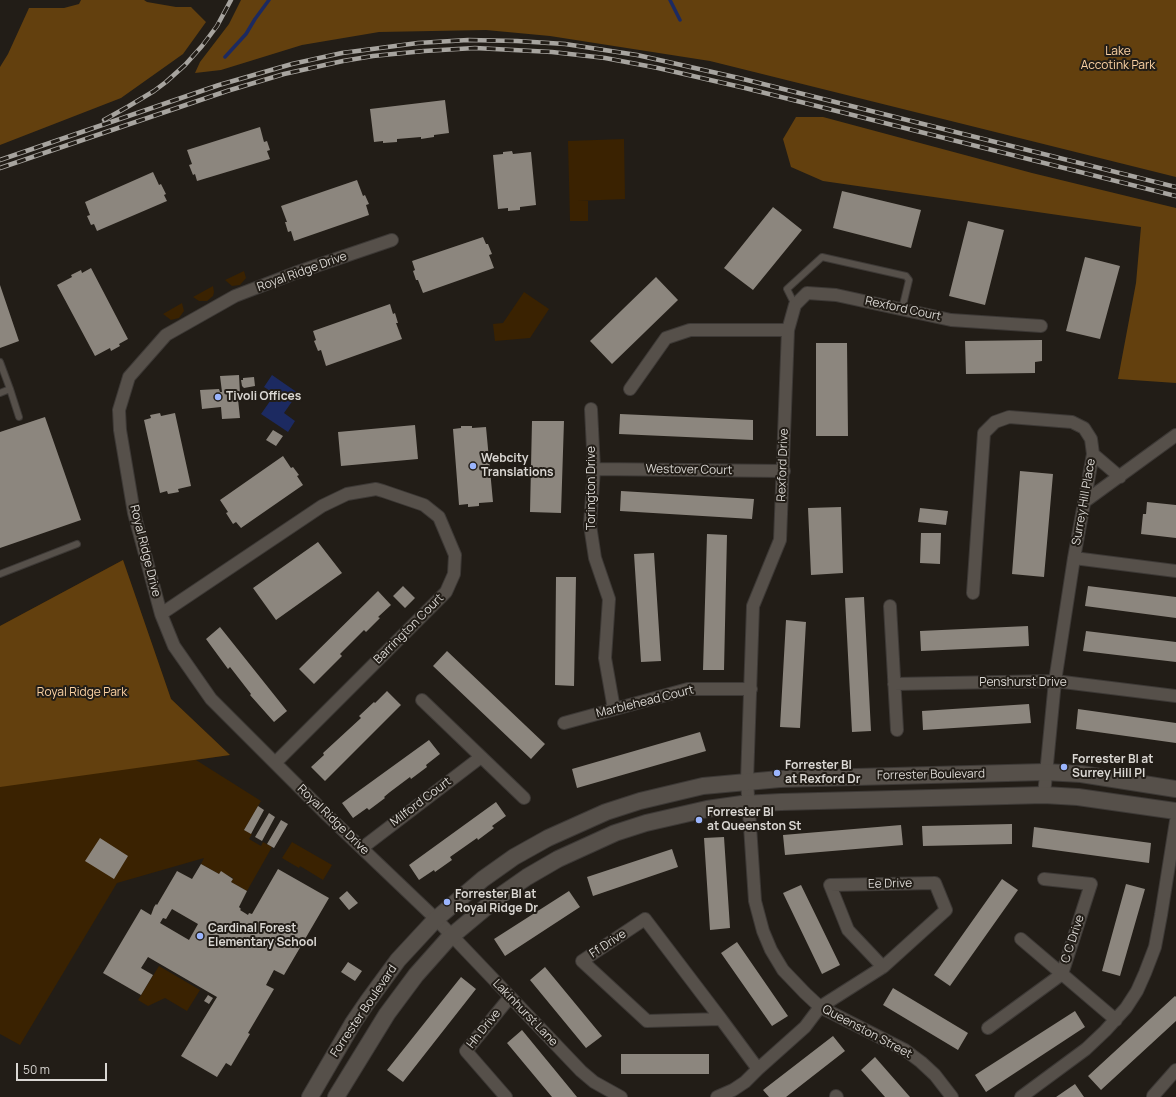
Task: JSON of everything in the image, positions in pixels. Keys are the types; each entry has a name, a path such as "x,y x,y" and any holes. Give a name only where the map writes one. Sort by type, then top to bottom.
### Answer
{"street":[{"name":"Royal Ridge Drive","path":"392,240 295,273 235,296 166,336 129,377 119,410 120,430 134,513 161,614 174,646 211,699 328,816 436,919"},
{"name":"Rexford Court","path":"795,305 807,294 836,295 951,320 1041,326"},
{"path":"630,389 666,338 690,330 788,330 795,305"},
{"name":"Rexford Drive","path":"747,781 753,606 780,540 784,471 788,330"},
{"name":"Torington Drive","path":"591,409 594,468 590,524 595,558 609,599 605,658 614,709"},
{"name":"Surrey Hill Place","path":"973,593 984,433 995,422 1009,417 1072,422 1084,428 1091,439 1093,454 1074,558 1055,681 1045,772 1044,795"},
{"path":"1084,502 1176,435"},
{"path":"1093,454 1120,477"},
{"name":"Westover Court","path":"594,468 784,471"},
{"name":"Barrington Court","path":"161,614 322,506 348,494 376,489 424,505 439,517 455,555 454,574 446,592 275,763"},
{"path":"1074,558 1176,571"},
{"path":"890,606 897,730"},
{"name":"Penshurst Drive","path":"894,684 1055,681 1176,696"},
{"name":"Marblehead Court","path":"564,723 688,689 751,689"},
{"path":"422,700 524,798"},
{"name":"Milford Court","path":"362,848 481,757"},
{"name":"Forrester Boulevard","path":"310,1097 353,1023 372,994 398,960 436,919 483,879 514,857 548,838 606,812 640,801 703,786 780,778 1045,772 1081,774 1176,788"},
{"name":"Queenston Street","path":"747,781 755,901 763,931 771,950 783,970 820,1007 905,1050 921,1062 936,1075 952,1097"},
{"name":"Forrester Boulevard","path":"336,1097 391,1007 416,975 452,936 497,898 527,877 587,845 615,833 646,823 707,809 781,802 1044,795 1078,797 1176,811"},
{"path":"1021,1097 1086,1048 1116,1020 1137,991 1145,974 1154,947 1161,915 1176,821"},
{"name":"C C Drive","path":"988,1028 1062,974 1091,884 1044,879"},
{"name":"Ee Drive","path":"820,1007 883,968 946,910 935,883 830,885 848,930 883,968"},
{"name":"Lakinhurst Lane","path":"436,919 581,1071 599,1085 621,1097"},
{"name":"Ff Drive","path":"721,1019 647,1021 582,961 646,919 721,1019 758,1069"},
{"path":"1021,939 1116,1020"},
{"name":"Hh Drive","path":"506,1097 466,1051 510,997"},
{"path":"717,1097 735,1094 758,1069 805,1027 820,1007"},
{"path":"1152,1097 1176,1070"}],"lane":[{"path":"795,305 787,289 822,257 906,276 909,280 902,309"},
{"path":"0,362 19,416"},
{"path":"0,393 10,389"},
{"path":"0,574 77,544"}],"green space":[{"path":"81,0 144,0 147,2 176,7 191,7 206,22 183,54 121,98 0,145 0,67 8,54 29,8 64,8 79,4"},
{"name":"Lake Accotink Park","path":"241,0 1176,0 1176,177 710,61 550,36 486,30 379,32 302,45 221,70 195,73 200,62 229,24"},
{"path":"796,117 823,117 1032,173 1176,208 1176,383 1118,379 1136,283 1141,227 823,181 791,167 783,139"},
{"path":"624,139 625,199 578,201 588,201 588,221 570,221 568,141"},
{"path":"244,271 246,278 240,285 232,286 225,280"},
{"path":"213,286 213,296 207,301 199,301 193,297"},
{"path":"524,292 549,309 530,338 495,341 493,324 503,323"},
{"path":"182,303 184,311 179,318 171,320 163,314"},
{"path":"123,560 171,699 230,755 196,760 261,801 244,830 252,834 249,839 261,846 263,842 272,847 247,891 231,882 233,878 221,872 219,874 201,864 204,858 117,883 20,1045 0,1034 0,626"},
{"name":"Royal Ridge Park","path":"123,560 171,699 230,755 0,787 0,626"},
{"path":"292,842 332,865 323,880 300,866 299,868 282,858"},
{"path":"159,966 200,990 187,1011 165,998 148,1006 138,1000"}],"water":[{"path":"272,375 298,393 284,413 295,421 288,432 261,414 275,394 264,387"}],"building":[{"path":"445,100 449,133 421,139 421,137 397,139 397,142 374,142 370,109"},
{"path":"260,127 264,142 267,141 270,150 267,151 270,159 197,181 195,174 193,175 189,165 192,164 187,150"},
{"path":"512,151 513,154 531,152 536,205 520,207 520,210 508,211 508,208 498,209 493,155"},
{"path":"153,172 159,185 161,184 166,194 164,195 167,201 97,231 94,224 91,225 87,216 90,215 85,202"},
{"path":"357,180 363,196 365,195 369,204 366,205 369,215 294,241 291,231 288,232 285,222 287,222 281,206"},
{"path":"842,191 921,210 911,248 833,228"},
{"path":"773,207 802,230 753,290 724,268"},
{"path":"968,221 1004,230 985,305 949,296"},
{"path":"483,237 492,254 489,255 494,268 423,293 418,280 416,280 412,261"},
{"path":"1085,257 1120,266 1100,339 1066,331"},
{"path":"91,268 128,339 111,351 110,348 95,356 57,285 81,270 82,273"},
{"path":"656,277 678,300 612,364 590,341"},
{"path":"0,285 19,341 0,348"},
{"path":"390,304 393,314 395,313 398,323 396,323 402,339 326,366 321,350 318,351 314,341 316,340 313,331"},
{"path":"1042,340 1042,361 1035,362 1035,373 966,374 965,341"},
{"path":"816,343 847,343 848,436 816,436"},
{"name":"Tivoli Offices","path":"239,375 240,394 234,394 234,400 238,399 240,418 222,419 221,407 202,409 200,390 219,389 220,392 222,392 220,376"},
{"path":"254,377 255,386 244,388 242,386 241,380 243,380 243,378"},
{"path":"160,413 161,416 175,413 191,486 178,489 179,492 168,494 167,491 160,493 144,420 151,418 150,415"},
{"path":"620,414 753,420 753,440 619,434"},
{"path":"45,417 81,520 0,548 0,432"},
{"path":"532,421 564,421 561,513 530,512"},
{"path":"415,425 418,459 341,466 338,432"},
{"name":"Webcity Translations","path":"461,426 472,426 472,428 486,427 493,502 479,503 479,506 468,507 468,504 459,505 453,429 461,428"},
{"path":"273,430 283,436 276,446 266,440"},
{"path":"283,456 291,468 293,467 299,475 297,476 303,485 241,528 236,522 233,524 226,513 228,512 220,500"},
{"path":"1020,471 1053,474 1044,577 1012,574"},
{"path":"621,491 754,499 752,519 620,511"},
{"path":"1147,502 1176,505 1176,538 1141,534 1143,514 1146,514"},
{"path":"841,507 843,573 811,575 808,508"},
{"path":"920,508 948,511 946,525 918,522"},
{"path":"921,533 941,533 940,564 920,563"},
{"path":"707,534 727,535 724,670 703,670"},
{"path":"318,542 342,573 276,620 253,588"},
{"path":"654,553 661,661 641,662 634,554"},
{"path":"556,577 576,577 574,686 555,685"},
{"path":"403,586 415,598 405,608 393,596"},
{"path":"1088,586 1176,597 1176,618 1085,606"},
{"path":"378,591 391,605 378,617 380,618 366,632 364,630 340,654 342,656 314,684 299,669"},
{"path":"864,597 871,731 852,732 845,598"},
{"path":"786,620 806,622 800,728 780,727"},
{"path":"1028,626 1029,646 921,651 920,631"},
{"path":"220,627 287,711 274,722 250,695 251,694 230,667 228,669 206,639"},
{"path":"1086,631 1176,642 1176,662 1083,651"},
{"path":"447,651 545,744 531,759 433,666"},
{"path":"387,691 401,705 325,781 311,767 324,755 323,753 361,718 359,716"},
{"path":"1029,704 1031,723 923,730 922,711"},
{"path":"1078,709 1176,723 1176,743 1076,729"},
{"path":"700,732 706,751 577,788 572,769"},
{"path":"429,740 440,754 426,765 427,767 411,779 410,777 369,810 367,808 353,818 342,803"},
{"path":"496,802 506,816 492,826 494,828 478,840 477,838 450,857 452,860 435,872 434,870 419,880 409,865"},
{"path":"258,806 264,810 251,834 244,830"},
{"path":"269,813 275,817 262,841 255,837"},
{"path":"281,820 288,824 274,848 267,844"},
{"path":"1012,824 1012,844 923,846 922,826"},
{"path":"901,825 903,845 785,855 783,835"},
{"path":"1034,827 1151,843 1149,863 1032,847"},
{"path":"724,837 730,928 710,930 704,838"},
{"path":"100,838 128,856 114,879 85,861"},
{"path":"672,849 678,867 593,896 587,877"},
{"path":"201,864 219,874 221,871 233,879 231,882 247,891 239,907 241,909 240,910 248,915 249,913 252,914 278,869 329,898 284,975 274,970 266,985 274,989 248,1033 250,1034 231,1066 226,1063 217,1077 181,1056 217,997 148,957 141,968 153,975 141,995 103,973 141,909 151,915 154,907 156,904 157,905 177,871 192,879","holes":["172,909 198,924 189,940 160,923 163,918 166,919"]},
{"path":"1002,879 1018,890 950,986 934,975"},
{"path":"1126,884 1145,889 1120,976 1102,971"},
{"path":"801,885 840,965 822,974 783,893"},
{"path":"347,891 358,903 349,910 339,898"},
{"path":"569,891 580,907 505,956 494,939"},
{"path":"737,942 788,1016 772,1026 721,953"},
{"path":"348,962 362,971 355,981 341,972"},
{"path":"545,967 602,1036 586,1048 530,980"},
{"path":"461,977 476,989 403,1082 387,1070"},
{"path":"893,988 968,1033 958,1050 883,1005"},
{"path":"208,995 213,998 209,1004 204,1001"},
{"path":"1175,996 1176,1021 1101,1090 1088,1076"},
{"path":"1075,1011 1085,1027 986,1092 975,1075"},
{"path":"522,1030 577,1097 552,1097 507,1043"},
{"path":"833,1036 845,1051 786,1097 769,1097 763,1090"},
{"path":"621,1054 709,1054 709,1074 621,1074"},
{"path":"875,1057 910,1097 885,1097 861,1070"},
{"path":"1075,1084 1084,1097 1056,1097"}],"waterway":[{"path":"225,57 246,34 269,0"},
{"path":"670,0 680,20"}],"railway":[{"path":"104,120 154,91 185,65 217,26 231,0"},
{"path":"0,160 219,85 292,64 342,53 418,43 468,40 517,41 565,44 637,55 739,78 1176,187"},
{"path":"0,168 227,91 284,74 373,56 475,48 552,52 605,58 658,68 745,88 1176,196"}],"place":[{"name":"Tivoli Offices","path":"218,397"},
{"name":"Webcity Translations","path":"473,466"},
{"name":"Forrester Bl at Surrey Hill Pl","path":"1064,767"},
{"name":"Forrester Bl at Rexford Dr","path":"777,773"},
{"name":"Forrester Bl at Queenston St","path":"699,820"},
{"name":"Forrester Bl at Royal Ridge Dr","path":"447,902"},
{"name":"Cardinal Forest Elementary School","path":"200,936"}]}
